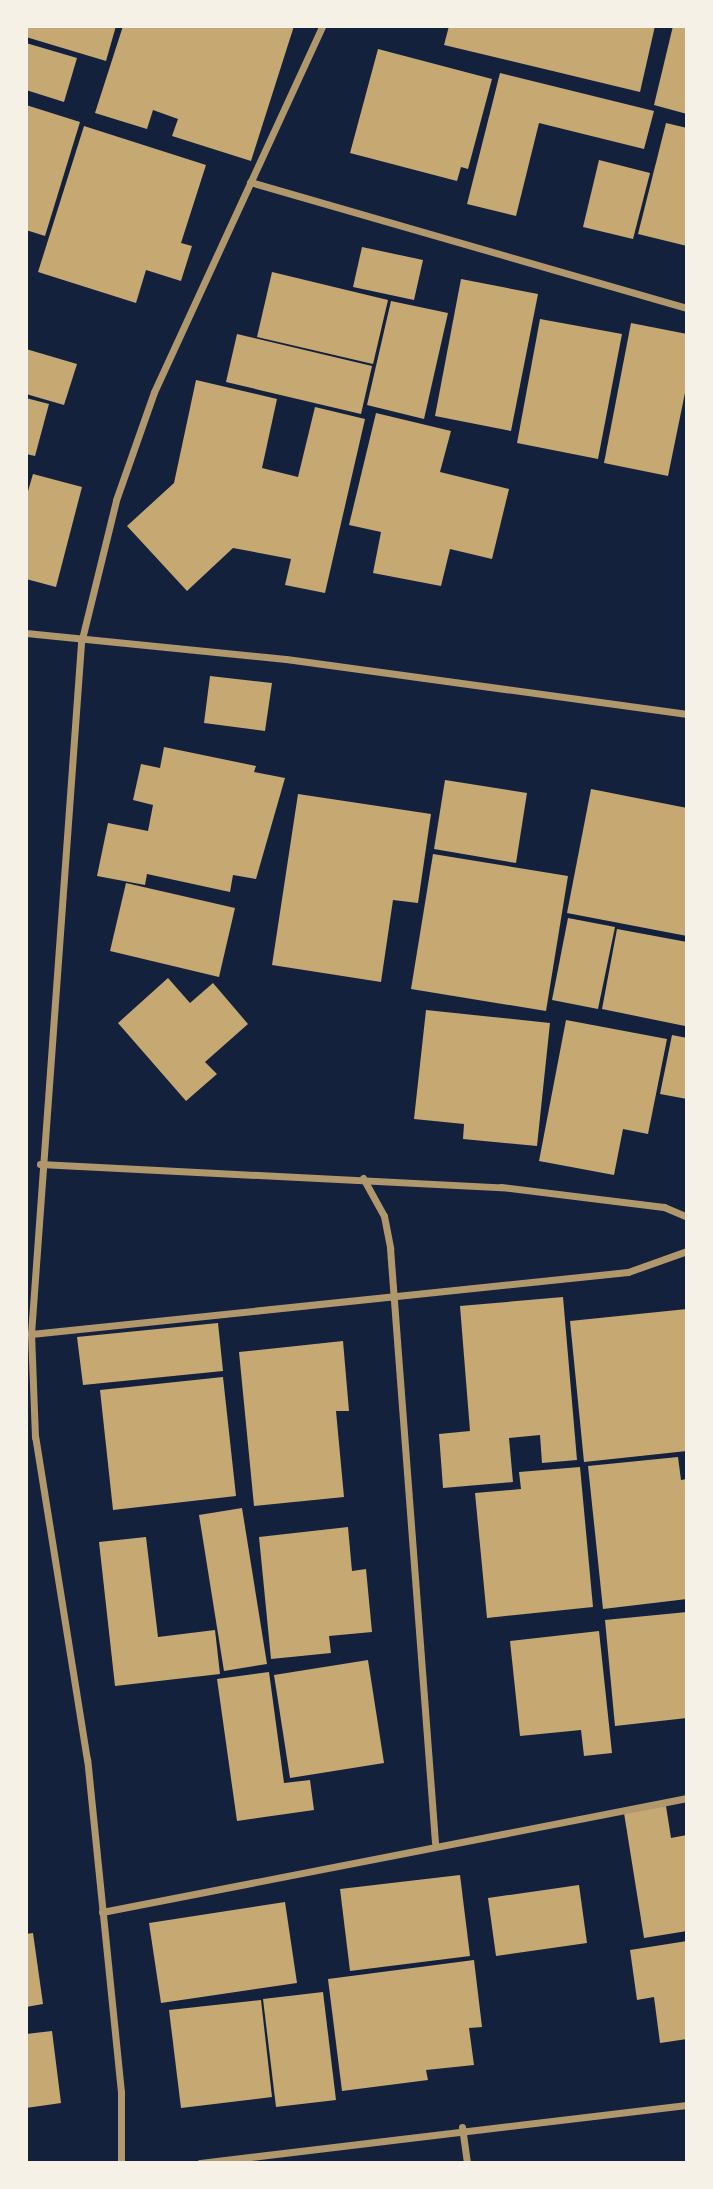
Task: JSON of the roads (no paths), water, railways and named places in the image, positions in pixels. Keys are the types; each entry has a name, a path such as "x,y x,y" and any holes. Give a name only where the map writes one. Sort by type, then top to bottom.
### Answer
{"street":[{"path":"121,2163 102,1912 87,1760 35,1437 31,1334 40,1164 81,643 116,500 154,392 321,26"},
{"path":"250,182 687,307"},
{"path":"26,633 81,643 286,659 687,714"},
{"path":"40,1164 363,1178 542,1192 664,1207 687,1217"},
{"path":"363,1178 384,1216 435,1842"},
{"path":"31,1334 628,1272 687,1251"},
{"path":"102,1912 435,1842 687,1798"},
{"path":"200,2163 462,2127 687,2105"},
{"path":"462,2127 467,2163"}]}
